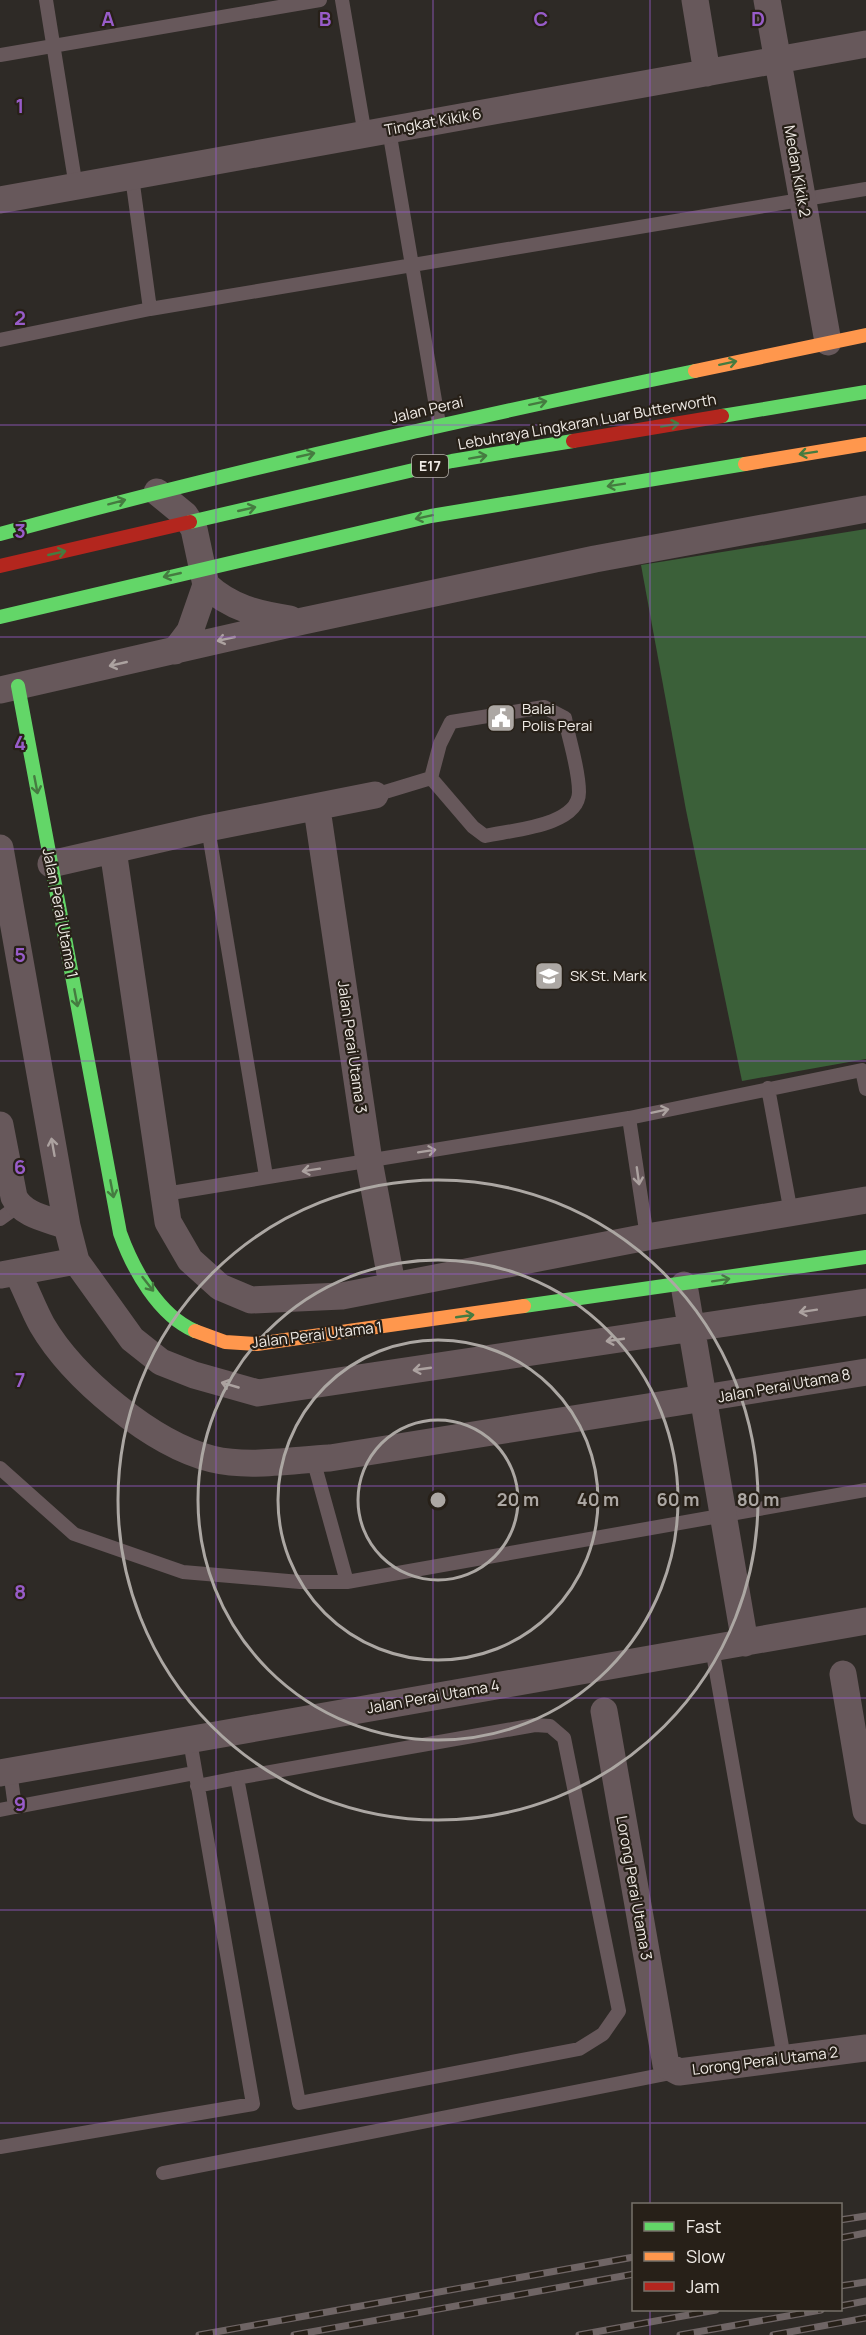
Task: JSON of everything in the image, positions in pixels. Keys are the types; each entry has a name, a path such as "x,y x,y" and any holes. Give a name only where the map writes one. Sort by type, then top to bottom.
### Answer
{"main road":[{"name":"Jalan Perai","path":"0,534 157,492 439,424 866,335"},
{"name":"Lebuhraya Lingkaran Luar Butterworth","path":"0,566 452,461 866,392"},
{"path":"0,617 431,516 866,444"},
{"name":"Jalan Perai Utama 1","path":"9,688 51,864 120,1233 131,1263 168,1313 192,1330 225,1342 257,1344 684,1285 866,1257"}],"street":[{"path":"695,0 707,73"},
{"name":"Medan Kikik 2","path":"767,0 828,342"},
{"name":"Tingkat Kikik 6","path":"0,200 866,44"},
{"path":"157,492 185,515 194,529 206,585 190,631 175,651"},
{"path":"9,688 303,621 596,559 866,509"},
{"path":"206,585 221,599 240,609 303,621"},
{"path":"51,864 208,828 375,795"},
{"name":"Jalan Perai Utama 3","path":"317,808 369,1161 392,1284"},
{"path":"0,848 6,914 67,1226 76,1261 132,1339 161,1362 194,1375 258,1393 866,1302"},
{"path":"113,850 168,1222 190,1260 220,1287 251,1300 342,1296 392,1284 647,1237 866,1200"},
{"path":"0,1125 14,1197 9,1212 26,1211 67,1226"},
{"path":"76,1261 9,1273 72,1367 124,1413 174,1444 212,1459 262,1463 313,1459 702,1400"},
{"path":"684,1285 745,1643"},
{"name":"Jalan Perai Utama 8","path":"702,1400 866,1372"},
{"name":"Jalan Perai Utama 4","path":"5,1772 866,1622"},
{"path":"843,1674 866,1810"},
{"name":"Lorong Perai Utama 3","path":"604,1711 672,2068"},
{"name":"Lorong Perai Utama 2","path":"672,2068 866,2048"}],"lane":[{"path":"46,0 76,187"},
{"path":"0,55 320,0"},
{"path":"342,0 411,266 439,424"},
{"path":"132,177 150,309"},
{"path":"0,340 150,309 866,189"},
{"path":"544,707 565,718 579,793 574,808 560,819 485,836 473,827 431,778 440,744 451,722 544,707"},
{"path":"375,795 431,778"},
{"path":"208,828 266,1176"},
{"path":"165,1194 629,1118 862,1070 866,1089"},
{"path":"768,1088 791,1213"},
{"path":"629,1118 647,1237"},
{"path":"313,1459 347,1582"},
{"path":"0,1468 74,1534 183,1572 300,1582 347,1582 725,1517 866,1490"},
{"path":"712,1648 784,2058"},
{"path":"0,1810 196,1779 237,1778 535,1725 550,1726 564,1738 619,2011 603,2034 579,2049 299,2103 237,1778"},
{"path":"0,2147 253,2104 190,1741"},
{"path":"5,1772 15,1807"},
{"path":"164,2173 672,2068"}],"green space":[{"path":"866,529 866,1059 742,1081 686,810 641,565"}],"railway":[{"path":"842,2220 866,2216"},
{"path":"842,2238 866,2233"},
{"path":"199,2335 632,2257"},
{"path":"294,2335 632,2274"},
{"path":"842,2286 866,2282"},
{"path":"842,2306 866,2301"},
{"path":"579,2335 711,2311"},
{"path":"680,2335 815,2311"},
{"path":"773,2335 866,2318"}],"traffic: fast":[{"path":"0,534 346,447 695,371"},
{"path":"722,416 866,392"},
{"path":"190,522 452,461 573,441"},
{"path":"0,617 431,516 745,464"},
{"path":"18,686 120,1233 148,1290 170,1314 195,1331"},
{"path":"524,1306 866,1257"}],"traffic: slow":[{"path":"695,371 866,335"},
{"path":"745,464 866,444"},
{"path":"195,1331 225,1342 257,1344 524,1306"}],"traffic: jam":[{"path":"573,441 722,416"},
{"path":"0,566 190,522"}],"place":[{"name":"Balai Polis Perai","path":"501,718"},
{"name":"SK St. Mark","path":"549,976"}]}
